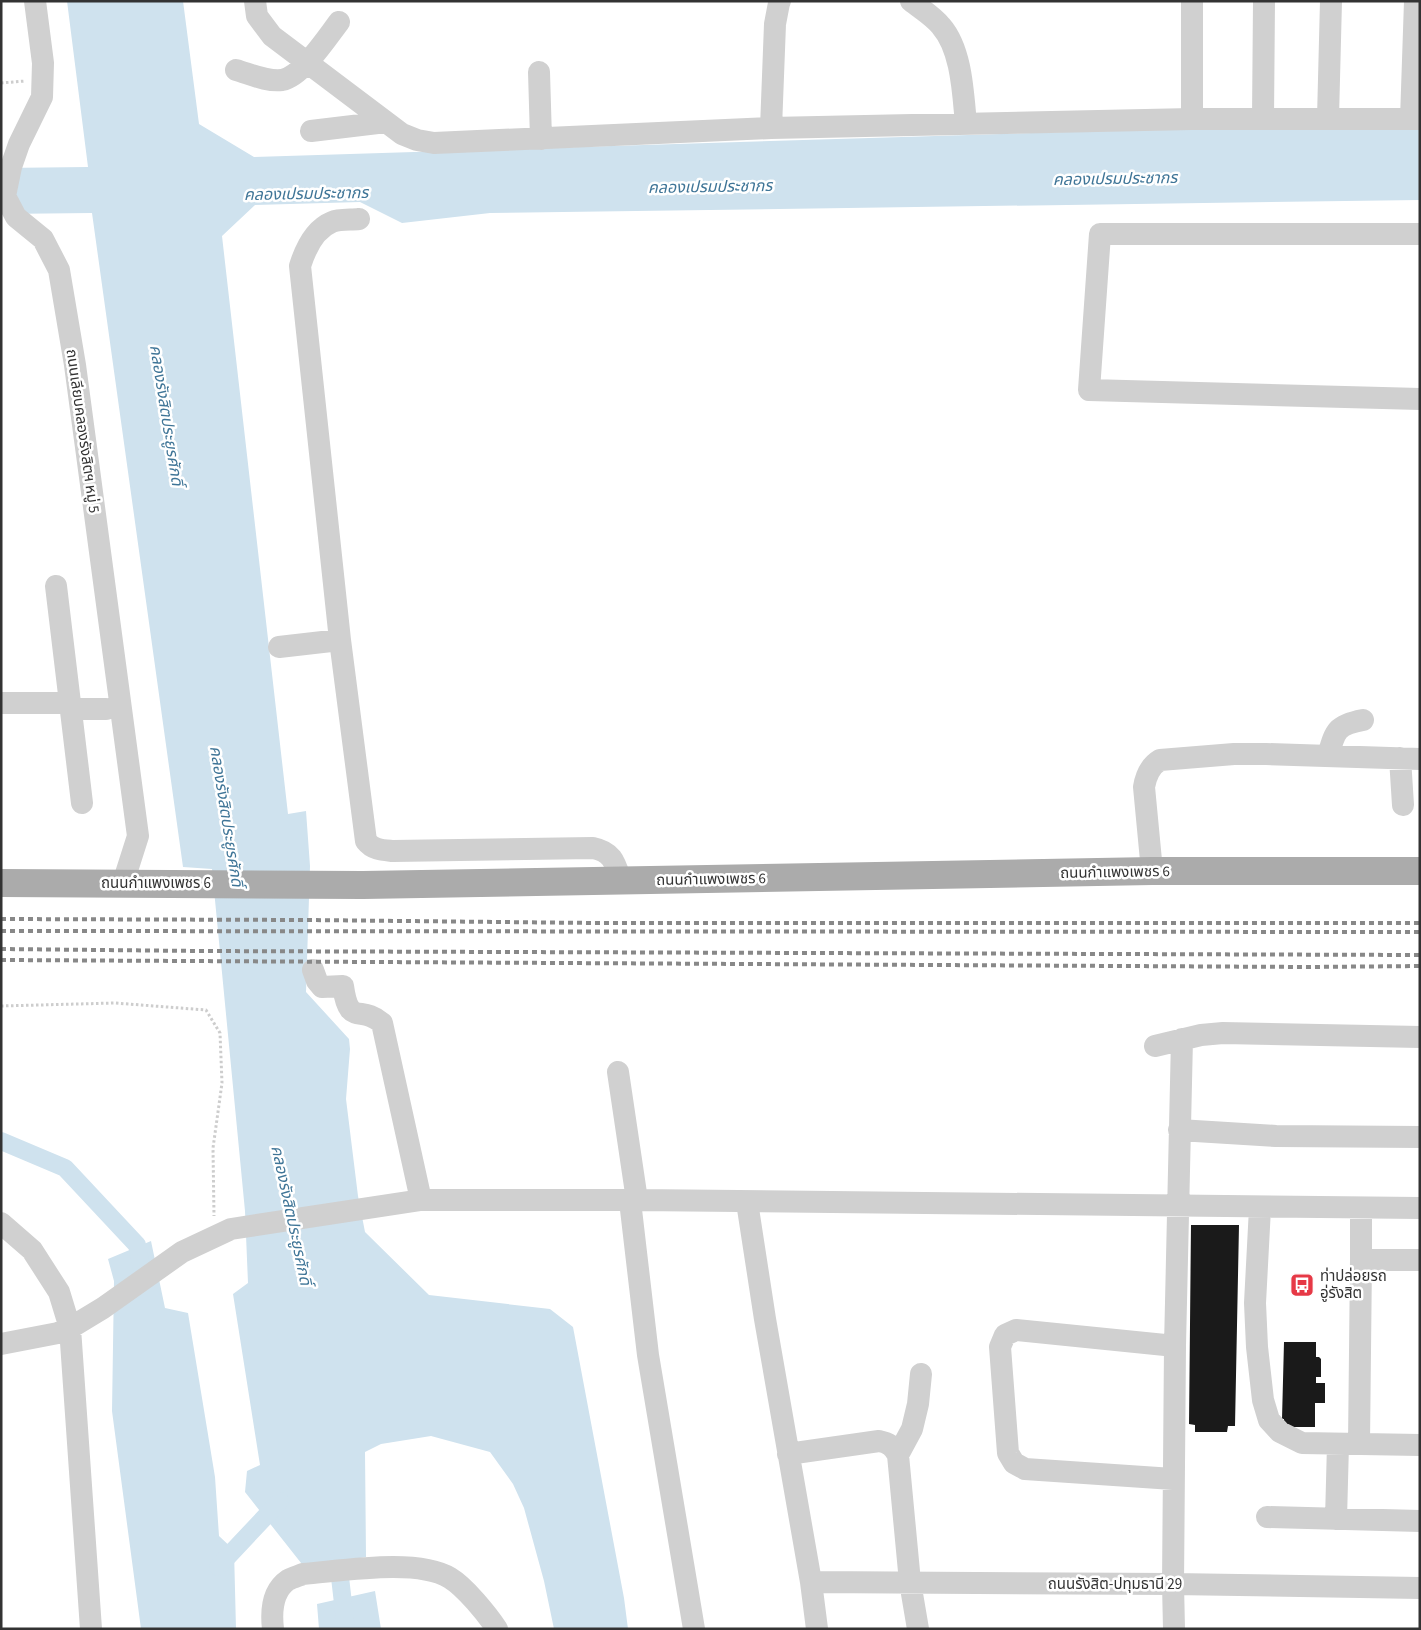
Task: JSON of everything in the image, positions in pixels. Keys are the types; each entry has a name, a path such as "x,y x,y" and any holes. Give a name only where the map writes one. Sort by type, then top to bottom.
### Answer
{"main road":[{"name":"ถนนกำแพงเพชร 6","path":"1,883 363,885 1152,871 1420,871"}],"street":[{"name":"ถนนเลียบคลองรังสิตฯ หมู่ 5","path":"35,1 43,63 42,97 10,140 10,167 5,196 16,217 43,239 59,270 75,365 138,836 123,883"},
{"path":"255,1 257,16 272,36 402,134 416,140 434,143 772,128 1263,118 1415,119 1415,1"},
{"path":"772,128 775,24 780,1"},
{"path":"911,1 942,26 952,43 958,63 966,124"},
{"path":"1192,1 1192,119"},
{"path":"1263,118 1264,1"},
{"path":"1328,118 1330,1"},
{"path":"236,70 261,78 280,80 291,77 307,62 339,22"},
{"path":"539,72 541,139"},
{"path":"311,132 386,122"},
{"path":"359,219 332,222 320,230 304,254 300,266 340,640 366,841 370,846 377,849 393,851 593,848 603,850 609,855 615,862 622,881"},
{"path":"1420,234 1100,234 1089,390 1420,399"},
{"path":"56,586 82,803"},
{"path":"280,647 340,640"},
{"path":"1,703 106,709"},
{"path":"1328,756 1334,734 1338,729 1351,722 1363,720"},
{"path":"1152,871 1144,787 1150,769 1160,760 1234,754 1410,758 1403,805"},
{"path":"313,970 317,981 322,987 343,986 348,1008 355,1014 374,1016 382,1023 421,1200"},
{"path":"1155,1046 1201,1035 1223,1033 1420,1037"},
{"path":"1174,1629 1173,1479 1182,1039"},
{"path":"618,1072 634,1200 650,1365 694,1629"},
{"path":"1179,1130 1276,1136 1420,1138"},
{"path":"1,1344 58,1333 70,1328 103,1308 182,1252 222,1233 421,1200 634,1200 1260,1208 1420,1208"},
{"path":"747,1202 765,1319 811,1582 817,1629"},
{"path":"1260,1208 1255,1303 1257,1347 1263,1400 1269,1420 1280,1432 1302,1443 1420,1445"},
{"path":"1336,1519 1348,1444 1361,1260 1362,1208"},
{"path":"1,1224 32,1250 59,1292 70,1328 91,1629"},
{"path":"1361,1260 1420,1260"},
{"path":"1173,1479 1025,1470 1014,1462 1008,1453 1000,1346 1005,1336 1016,1330 1175,1346"},
{"path":"898,1455 912,1428 918,1404 921,1374"},
{"path":"788,1454 879,1442 888,1443 893,1448 898,1455 910,1582 918,1629"},
{"path":"1267,1517 1420,1521"},
{"path":"273,1629 272,1607 278,1590 288,1580 303,1574 413,1567 440,1573 466,1590 488,1627"},
{"name":"ถนนรังสิต-ปทุมธานี 29","path":"811,1582 1173,1584 1420,1588"}],"path":[{"path":"1,1006 115,1003 206,1010 220,1033 222,1083 213,1148 215,1200 222,1233"}],"water":[{"name":"คลองเปรมประชากร","path":"67,1 183,1 199,124 254,157 1128,130 1420,125 1420,200 490,213 402,223 360,202 255,205 222,236 288,814 306,811 310,866 306,992 349,1039 346,1099 358,1196 365,1232 429,1295 550,1309 573,1327 624,1598 628,1629 554,1629 544,1581 524,1508 513,1484 490,1452 431,1436 381,1444 365,1452 366,1557 305,1568 245,1492 247,1471 260,1465 233,1294 248,1283 245,1211 212,869 183,867 92,213 1,214 1,168 88,167"},
{"path":"151,1241 165,1308 188,1313 215,1477 219,1536 234,1550 236,1629 141,1629 112,1411 114,1281 108,1259"},
{"path":"375,1591 381,1629 319,1629 317,1604"}],"building":[{"path":"1191,1225 1239,1225 1235,1426 1228,1426 1227,1432 1195,1432 1195,1425 1189,1424"},
{"path":"1284,1342 1316,1342 1316,1357 1321,1359 1321,1377 1316,1377 1316,1383 1325,1383 1325,1403 1315,1403 1315,1427 1284,1427 1284,1419 1282,1419"}],"waterway":[{"path":"1,1141 65,1168 137,1245 142,1269"},
{"path":"218,1567 280,1501"},
{"name":"คลองรังสิตประยูรศักดิ์","path":"338,1560 346,1629"}],"railway":[{"path":"1,919 594,923 1420,923"},
{"path":"1,931 1420,932"},
{"path":"1,949 1420,955"},
{"path":"1,960 1420,966"}],"place":[{"name":"ท่าปล่อยรถ อู่รังสิต","path":"1302,1285"}]}
